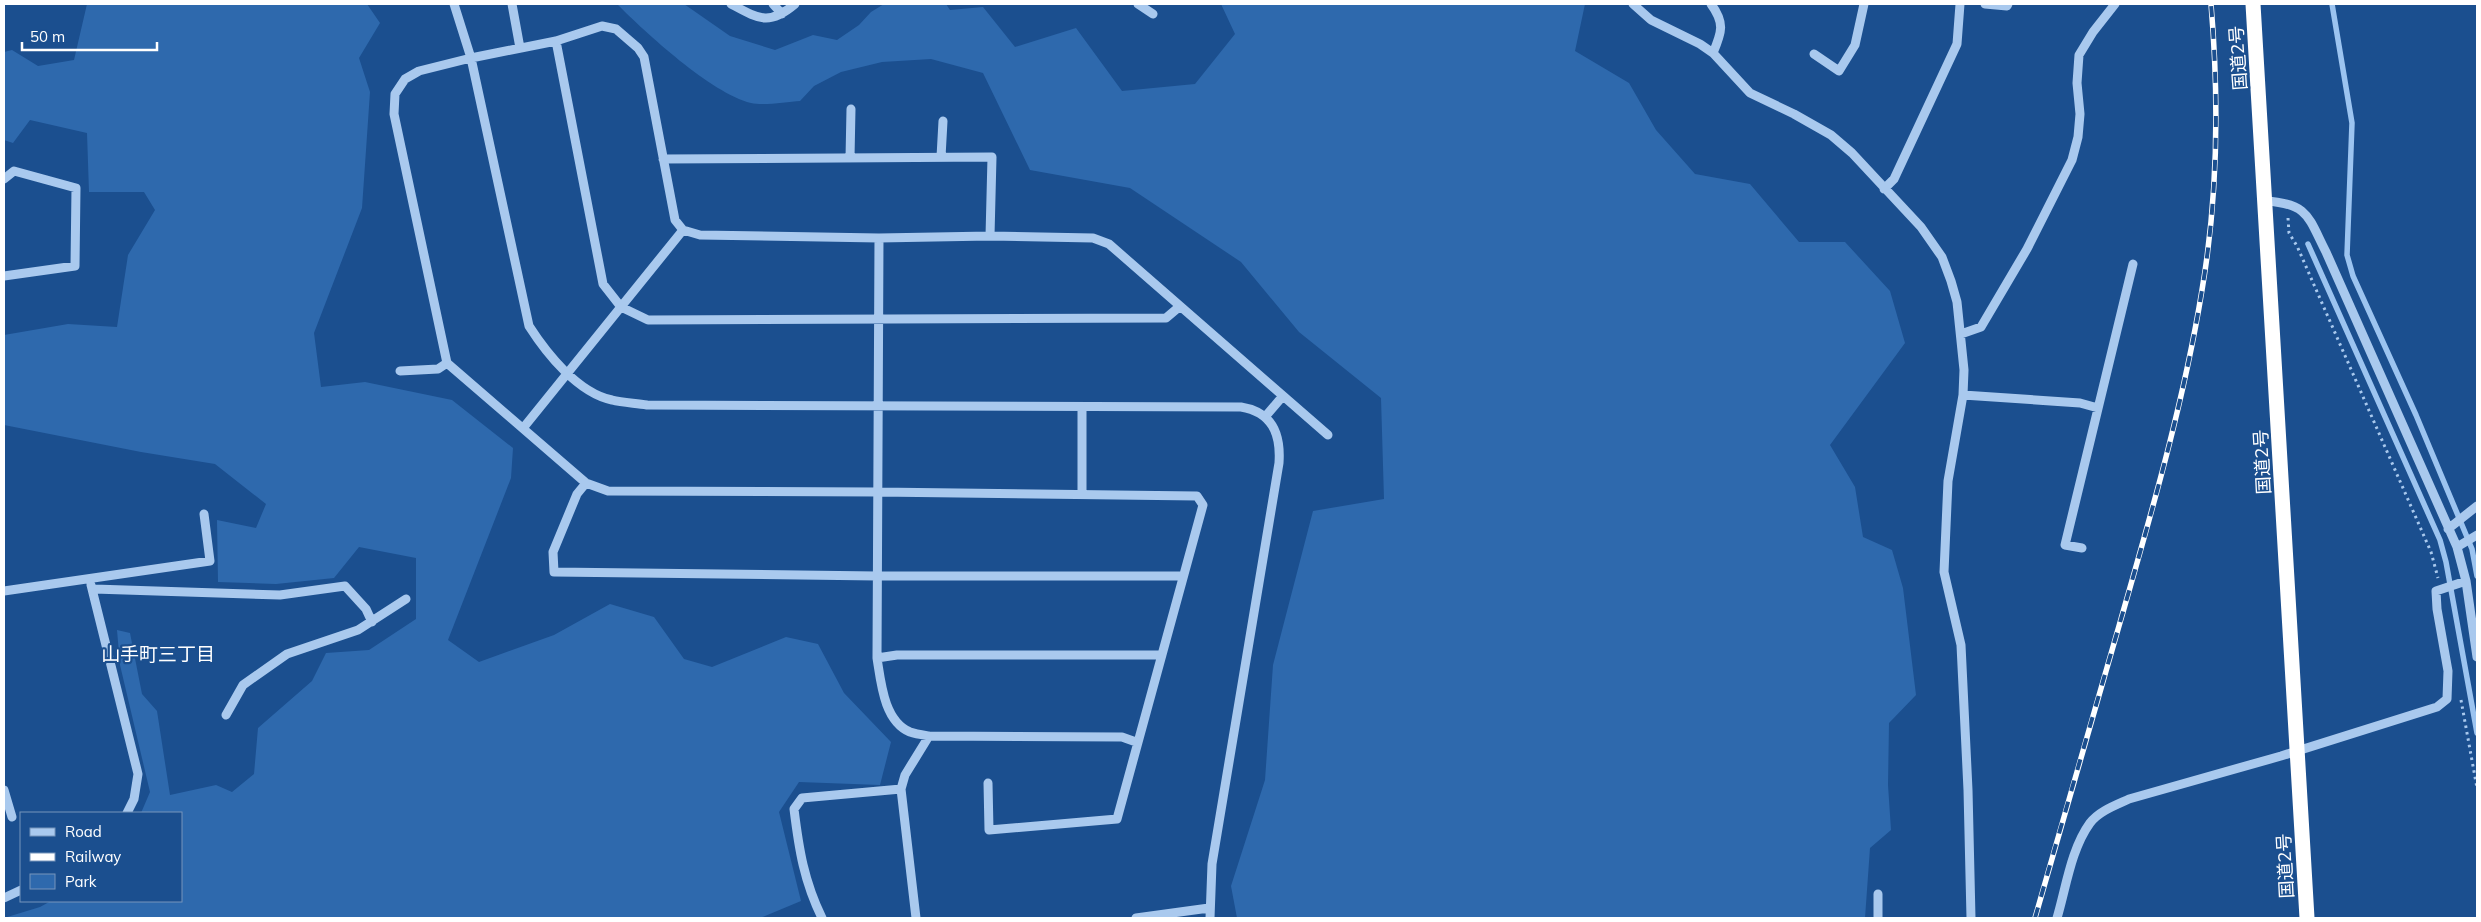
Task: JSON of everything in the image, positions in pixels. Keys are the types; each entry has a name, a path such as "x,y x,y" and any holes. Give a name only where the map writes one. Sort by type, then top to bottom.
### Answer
{"highway":[{"name":"国道2号","path":"2254,4 2307,918"}],"street":[{"path":"454,4 471,58 528,326 547,354 590,391 611,400 647,405 1241,407 1253,409 1265,417 1274,428 1280,444 1279,463 1212,864 1210,918"},
{"path":"512,4 520,48"},
{"path":"731,4 757,18 771,19 782,14 795,4"},
{"path":"773,4 782,14"},
{"path":"1138,4 1152,14"},
{"path":"1633,4 1652,20 1700,44 1713,53 1750,93 1794,114 1831,135 1852,153 1921,227 1942,257 1957,302 1964,370 1963,395 1948,481 1944,572 1948,598 1957,624 1962,654 1968,780 1971,918"},
{"path":"1711,4 1720,16 1722,27 1713,53"},
{"path":"1814,54 1839,70 1855,45 1864,4"},
{"path":"1884,188 1894,179 1957,44 1960,4"},
{"path":"1985,4 2007,6 2008,4"},
{"path":"1960,334 1981,327 2027,249 2072,160 2079,130 2080,114 2076,83 2079,56 2093,32 2115,4"},
{"path":"988,783 989,830 1117,819 1136,742 1203,505 1197,496 608,491 586,483 446,363 394,114 395,94 405,79 419,71 471,58 556,41 602,26 616,29 638,48 644,57 675,220 683,230 700,235 879,238 990,236 1093,238 1108,244 1328,435"},
{"path":"556,41 603,284 621,307 648,320 1166,318 1179,307"},
{"path":"850,158 851,109"},
{"path":"941,157 943,122"},
{"path":"663,158 992,156 990,236"},
{"path":"4,179 14,171 76,188 75,266 4,276"},
{"path":"2266,201 2288,203 2306,214 2326,252 2456,547 2461,582 2477,657"},
{"path":"524,428 683,230"},
{"path":"879,238 880,406 877,658 881,684 894,719 911,732 929,736 1122,737 1136,742"},
{"path":"2082,548 2065,545 2132,264"},
{"path":"400,371 438,369 446,363"},
{"path":"1963,395 2080,403 2098,408"},
{"path":"1265,417 1282,397"},
{"path":"1082,407 1082,494"},
{"path":"586,483 577,494 553,552 554,572 877,576 1184,576"},
{"path":"2448,529 2477,506"},
{"path":"4,590 210,561 204,514"},
{"path":"2456,547 2477,535"},
{"path":"88,578 94,589 138,774 134,799 128,812"},
{"path":"2057,918 2078,847 2090,822 2108,808 2129,799 2298,751 2437,707 2447,698 2448,671 2436,609 2436,591 2461,582"},
{"path":"94,589 280,595 344,586 366,609 372,622"},
{"path":"226,715 243,685 287,654 358,630 406,599"},
{"path":"877,658 897,655 1162,655"},
{"path":"916,918 901,789 905,775 929,736"},
{"path":"822,918 810,894 799,855 794,809 802,798 901,789"},
{"path":"4,790 12,817"},
{"path":"4,898 20,890"},
{"path":"1878,894 1878,918"},
{"path":"1136,918 1209,908"}],"path":[{"path":"2288,203 2288,233 2297,246 2389,453 2431,552 2442,588"},
{"path":"2460,694 2477,788"}],"green space":[{"path":"87,4 367,4 380,23 359,58 370,92 362,208 314,333 321,387 365,382 452,400 513,448 511,478 448,640 479,662 554,635 610,604 654,617 684,659 712,667 786,637 818,644 844,693 891,742 880,785 799,782 779,812 801,901 760,918 4,918 40,907 49,902 182,902 182,812 141,812 150,792 120,665 117,630 130,633 142,694 157,711 170,795 216,785 232,792 254,774 258,728 312,681 326,653 369,650 416,619 416,558 359,547 334,578 276,584 218,582 217,520 256,528 266,504 215,464 141,452 4,425 4,335 68,324 117,327 128,255 155,210 144,192 89,192 87,133 30,120 13,143 4,140 4,52 12,50 38,66 74,60"},
{"path":"617,4 684,4 730,36 775,50 813,35 837,40 859,25 871,12 884,4 946,4 950,10 983,7 1015,47 1076,28 1122,91 1195,84 1235,34 1221,4 1585,4 1575,51 1629,83 1656,130 1695,174 1750,184 1799,242 1845,242 1890,291 1905,343 1830,445 1855,487 1863,537 1892,550 1903,588 1916,695 1889,723 1888,785 1891,830 1870,848 1865,918 1237,918 1231,886 1265,780 1273,665 1313,511 1384,499 1381,398 1299,332 1241,262 1130,188 1030,170 983,73 931,59 882,62 841,72 814,86 800,101 756,104 735,97 699,75 680,61"}],"waterway":[{"path":"2332,4 2352,123 2347,255 2353,276 2416,415 2472,549 2477,576"},
{"path":"2308,244 2440,540 2446,562 2477,733"}],"railway":[{"path":"2035,918 2156,497 2195,332 2207,255 2216,147 2214,40 2211,4"}],"district":[{"name":"山手町三丁目","path":"158,654"}]}
